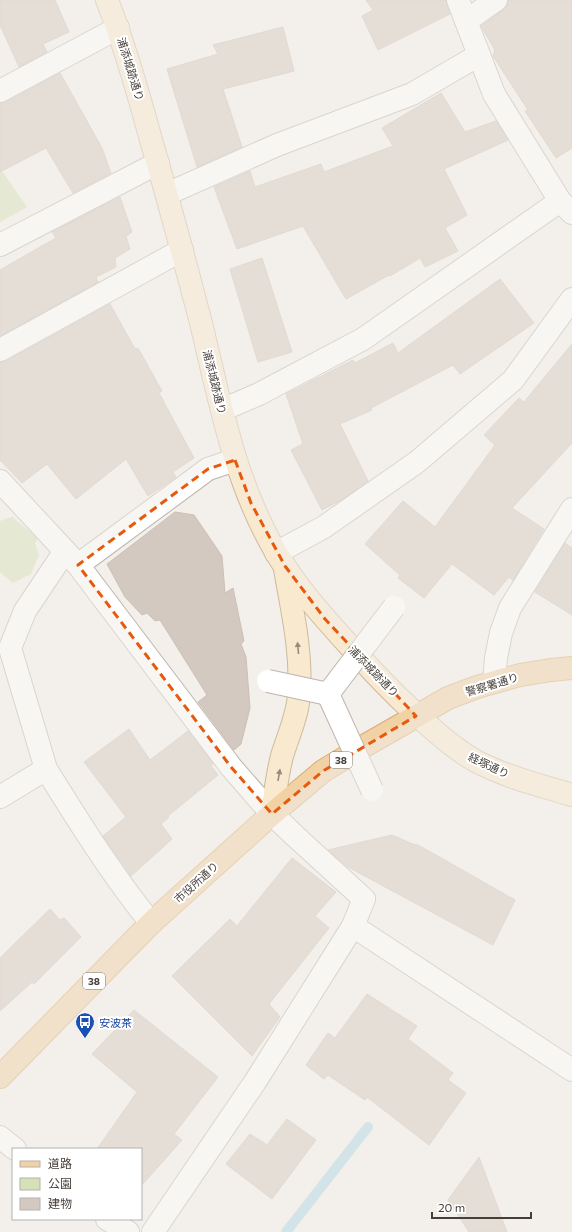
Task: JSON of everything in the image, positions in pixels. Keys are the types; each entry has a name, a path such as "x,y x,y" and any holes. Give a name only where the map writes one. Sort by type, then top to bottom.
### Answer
{"main road":[{"name":"浦添城跡通り","path":"107,0 118,28 167,194 235,460 251,503 280,560 325,619 416,716"},
{"path":"272,814 282,757 293,722 299,695 297,640 280,560"},
{"name":"警察署通り","path":"416,716 448,698 477,687 520,675 572,668"},
{"name":"市役所通り","path":"0,1077 151,923 272,814 323,771 416,716"},
{"name":"経塚通り","path":"416,716 456,748 484,766 572,795"}],"street":[{"path":"222,410 259,394 363,339 566,207 494,94 458,0"},
{"path":"466,21 496,0"},
{"path":"0,91 118,28"},
{"path":"167,194 277,145 412,94 479,55"},
{"path":"0,245 158,163"},
{"path":"0,350 182,250"},
{"path":"280,560 416,462 500,391 512,380 572,299"},
{"path":"151,923 120,884 46,769 5,652 25,611 72,558 208,469 235,460"},
{"path":"0,481 72,558 232,767 272,814 364,899 353,926 255,1082 153,1232"},
{"path":"494,682 496,658 501,633 510,608 572,509"},
{"path":"328,694 394,607"},
{"path":"268,681 328,694"},
{"path":"328,694 372,790"},
{"path":"0,797 46,769"},
{"path":"353,926 572,1070"},
{"path":"0,1137 14,1148"},
{"path":"109,1220 128,1232"}],"highlighted area":[{"path":"235,460 251,503 285,566 325,619 416,716 323,771 272,814 231,767 78,565 208,469"}],"green space":[{"path":"0,168 27,207 0,222"},
{"path":"12,517 38,538 35,543 39,555 31,574 13,583 0,572 0,521"}],"building":[{"path":"0,0 55,0 69,32 43,44 47,52 19,67 0,25"},
{"path":"366,0 446,0 450,14 378,50 362,16 373,10"},
{"path":"508,0 572,0 572,148 556,158 525,111 528,110 493,56 495,50 481,26 503,10 507,6"},
{"path":"283,27 294,71 223,89 242,147 197,167 167,69 218,54 213,45"},
{"path":"60,73 102,148 111,173 73,193 46,148 0,172 0,103 6,102"},
{"path":"441,93 465,132 496,121 508,140 444,169 467,215 445,228 458,251 425,267 420,258 390,276 389,275 346,299 303,226 237,249 214,187 250,171 255,187 321,164 324,172 393,146 382,128"},
{"path":"120,197 132,232 126,236 130,249 115,258 116,267 96,277 98,282 0,336 0,270 56,238 52,232"},
{"path":"262,258 292,352 258,362 230,269"},
{"path":"500,279 534,323 460,374 453,365 371,408 372,410 340,424 368,481 343,499 322,510 291,450 303,444 286,394 353,360 355,363 393,343 398,353"},
{"path":"110,304 135,349 138,348 162,391 159,393 194,458 173,472 176,477 148,496 126,459 76,499 47,464 22,483 0,460 0,362 6,361"},
{"path":"572,344 572,443 512,508 544,529 513,580 509,577 494,595 452,564 424,598 398,578 400,575 365,544 403,501 435,527 495,445 484,435 519,398 524,402"},
{"path":"175,512 194,515 222,556 225,593 233,588 244,641 241,644 246,657 250,708 241,744 234,750 198,702 207,695 160,620 155,621 147,613 142,615 125,597 107,564"},
{"path":"565,543 572,548 572,615 535,592"},
{"path":"129,729 150,760 188,731 213,764 211,766 218,775 168,816 169,817 161,824 172,839 131,876 103,836 126,817 84,762"},
{"path":"392,835 415,845 416,844 515,900 493,945 348,867 328,850"},
{"path":"292,858 336,892 315,916 329,928 269,1004 280,1017 252,1056 172,976 230,919 237,926"},
{"path":"50,909 60,920 64,918 81,937 34,984 32,982 0,1011 0,958"},
{"path":"367,994 417,1026 408,1039 453,1073 448,1080 466,1093 429,1145 367,1097 365,1100 328,1075 324,1079 306,1065 328,1033 335,1038"},
{"path":"134,1010 218,1077 174,1134 182,1140 142,1185 142,1148 98,1148 137,1092 92,1054"},
{"path":"287,1119 316,1140 272,1199 226,1164 250,1134 267,1145"},
{"path":"479,1157 507,1232 469,1232 448,1200"}],"waterway":[{"path":"286,1232 368,1127"}],"place":[{"name":"安波茶","path":"85,1039"}]}
